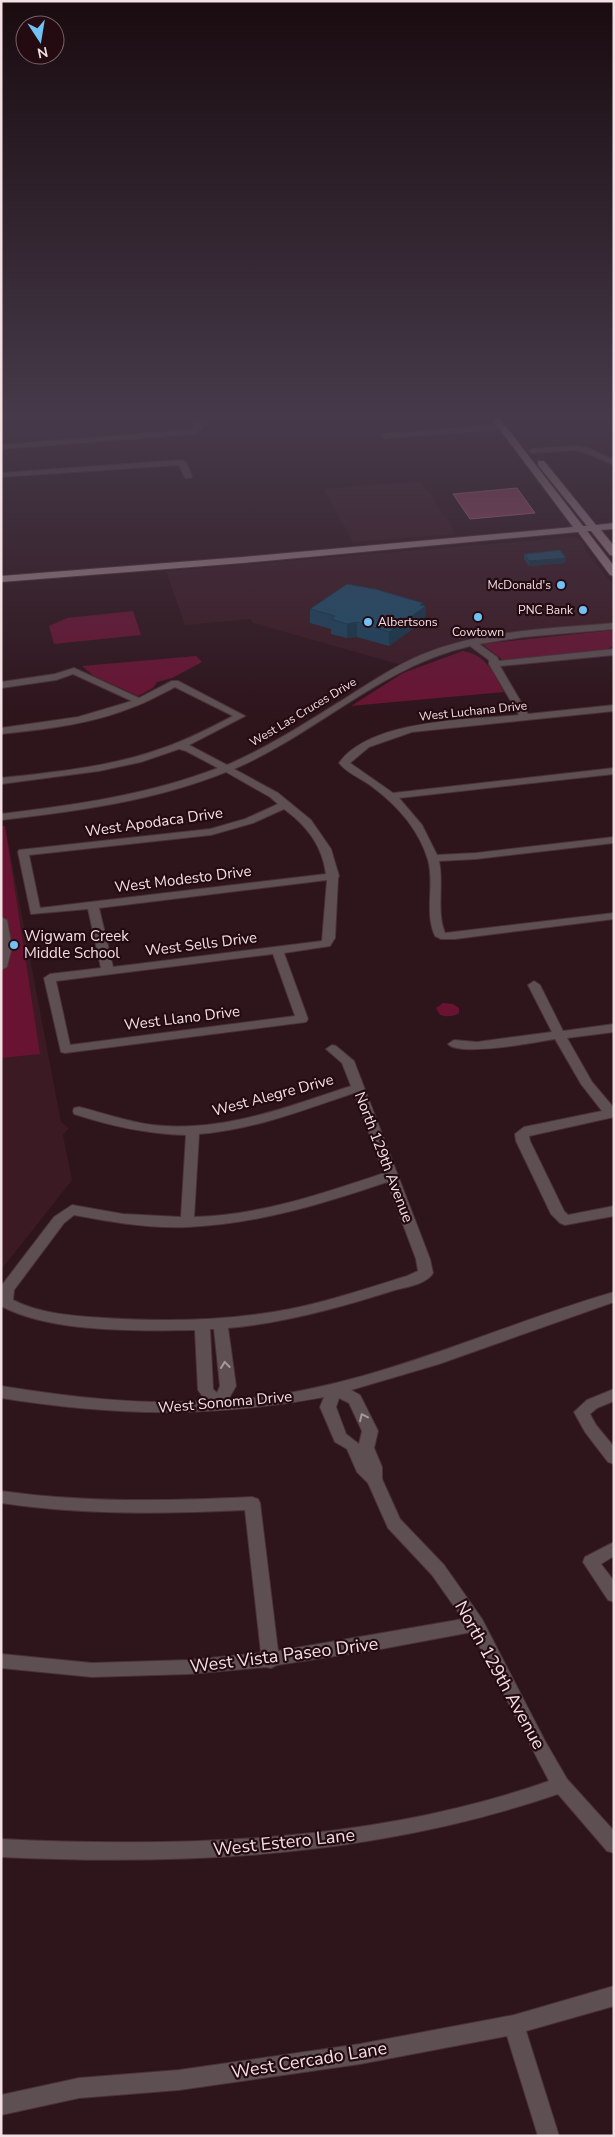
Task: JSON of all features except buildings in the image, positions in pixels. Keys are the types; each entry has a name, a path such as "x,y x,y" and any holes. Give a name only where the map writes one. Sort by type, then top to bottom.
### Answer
{"main road":[{"path":"572,519 614,573"},
{"path":"586,519 614,553"},
{"path":"1,579 614,526"}],"street":[{"name":"West Las Cruces Drive","path":"1,817 68,810 122,800 160,792 221,771 264,751 419,658 500,637 614,626"},
{"path":"473,645 490,659 526,718"},
{"path":"490,659 614,652"},
{"path":"1,685 56,677 74,671 139,701"},
{"path":"1,731 66,724 98,716 139,701 175,683 240,716 178,746 114,766 1,781"},
{"name":"West Luchana Drive","path":"390,796 344,763 359,750 382,737 411,730 614,708"},
{"path":"178,746 181,753 221,771 268,800 284,805 305,820 318,835 329,855 334,876"},
{"path":"390,796 614,771"},
{"path":"390,796 407,812 417,826 432,858 436,874 436,928 441,936 455,936 614,916"},
{"name":"West Apodaca Drive","path":"35,912 23,852 211,832 249,821 284,805"},
{"path":"432,858 476,856 614,840"},
{"name":"West Modesto Drive","path":"35,912 334,876"},
{"name":"West Sells Drive","path":"66,1049 50,978 326,944 329,938 334,876"},
{"path":"93,905 108,971"},
{"path":"1,920 6,947 1,967"},
{"name":"West Llano Drive","path":"66,1049 302,1019 277,950"},
{"path":"534,985 585,1081 596,1097 613,1113"},
{"path":"454,1044 477,1046 614,1028"},
{"name":"North 129th Avenue","path":"220,1322 260,1318 316,1308 412,1280 426,1273 423,1259 348,1061 332,1049"},
{"name":"West Alegre Drive","path":"79,1111 100,1118 142,1127 193,1131 250,1121 357,1088"},
{"path":"613,1113 529,1130 522,1134 523,1141 558,1214 565,1220 614,1210"},
{"path":"187,1223 193,1131"},
{"path":"202,1324 206,1390 218,1405 228,1386 220,1322 160,1326 72,1320 14,1308 5,1302 7,1289 59,1220 72,1210 128,1220 187,1223 222,1221 278,1211 390,1176"},
{"name":"West Sonoma Drive","path":"1,1392 37,1399 112,1407 149,1408 218,1405 293,1397 335,1389 407,1368 614,1297"},
{"name":"North 129th Avenue","path":"374,1480 374,1466 366,1448 370,1431 355,1399 335,1389 328,1408 340,1438 352,1445 363,1468 374,1480 394,1523 438,1570 476,1624 539,1747 561,1785 614,1845"},
{"path":"614,1395 592,1404 582,1412 590,1428 614,1458"},
{"path":"1,1497 98,1508 187,1507 252,1503 271,1661"},
{"path":"614,1548 591,1562 614,1595"},
{"name":"West Vista Paseo Drive","path":"1,1661 91,1670 184,1668 271,1661 356,1648 476,1624"},
{"name":"West Estero Lane","path":"1,1848 64,1852 244,1850 332,1840 419,1824 498,1806 561,1785"},
{"name":"West Cercado Lane","path":"1,2105 79,2088 179,2080 360,2054 514,2025 614,1996"},
{"path":"514,2025 549,2136"}],"shaded area":[{"path":"340,519 446,519 456,534 353,542"},
{"path":"573,537 582,541 586,551 614,586 614,623 493,635 460,641 430,650 398,664 253,623 251,619 185,625 166,571"},
{"path":"133,611 141,635 54,644 49,626 67,618"},
{"path":"614,630 612,647 605,650 503,660 482,644"},
{"path":"463,651 478,656 484,661 493,672 504,692 351,706 403,673"},
{"path":"196,656 202,662 172,678 157,682 153,688 138,696 94,676 82,666"},
{"name":"Wigwam Creek Middle School","path":"1,826 5,826 61,1122 69,1128 63,1135 72,1180 1,1270"},
{"path":"1,826 5,826 40,1054 1,1058"},
{"path":"443,1003 453,1004 459,1008 459,1013 450,1016 440,1015 436,1008"}],"place":[{"name":"McDonald's","path":"561,585"},
{"name":"PNC Bank","path":"583,610"},
{"name":"Cowtown","path":"478,617"},
{"name":"Albertsons","path":"368,622"},
{"name":"Wigwam Creek Middle School","path":"14,945"}]}
